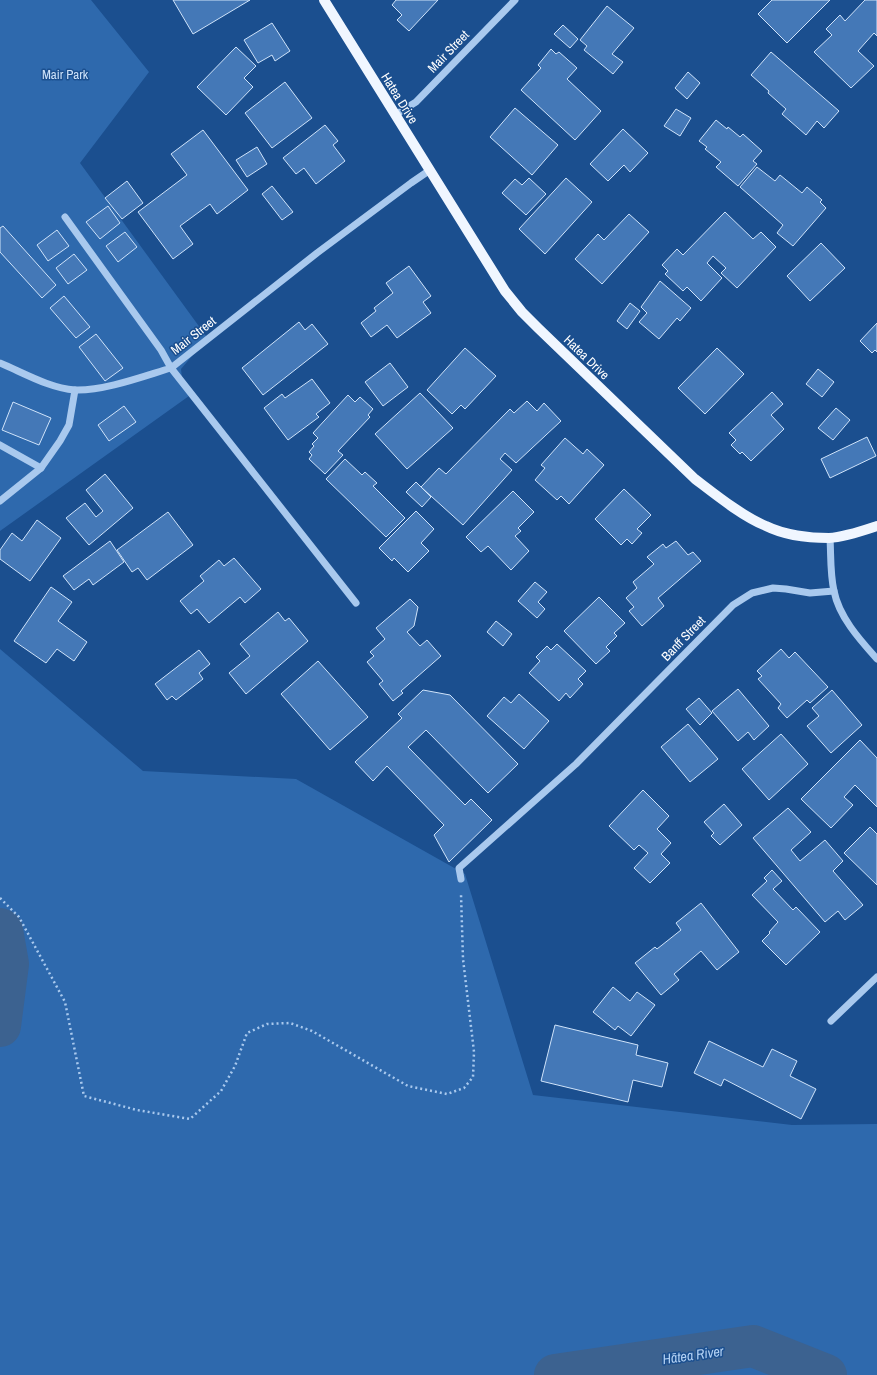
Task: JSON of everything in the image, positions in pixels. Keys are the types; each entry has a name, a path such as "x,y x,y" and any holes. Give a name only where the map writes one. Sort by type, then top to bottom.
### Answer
{"main road":[{"name":"Hatea Drive","path":"324,0 505,291 522,312 695,479 716,495 766,527 800,535 830,538 859,532 877,526"}],"street":[{"name":"Mair Street","path":"395,115 416,102 515,0"},
{"name":"Mair Street","path":"356,603 172,368 317,253 430,170"},
{"path":"0,363 28,376 56,386 75,390 98,388 172,368 161,350 65,217"},
{"path":"0,501 41,468 60,441 69,425 75,390"},
{"path":"0,445 41,468"},
{"path":"830,538 834,591 845,618 864,645 877,659"},
{"name":"Banff Street","path":"461,879 459,868 576,764 724,614 741,599 752,593 773,588 810,593 834,591"},
{"path":"831,1021 877,977"}],"path":[{"path":"0,898 19,917 66,1002 84,1096 137,1110 190,1119 220,1091 235,1066 247,1033 268,1024 290,1023 312,1031 408,1086 447,1094 464,1088 473,1077 474,1052 464,959 461,879"}],"green space":[{"name":"Mair Park","path":"0,0 91,0 149,72 80,163 209,340 198,349 181,369 182,378 189,396 0,531"},
{"path":"0,649 143,771 296,779 465,874 533,1095 792,1125 877,1124 877,1375 0,1375"}],"building":[{"path":"173,0 250,0 193,34"},
{"path":"396,0 438,0 409,31 397,20 402,15 392,5"},
{"path":"772,0 830,0 787,43 758,14"},
{"path":"865,0 877,0 877,36 874,33 858,51 874,66 851,88 814,52 832,35 826,29 840,15 845,21"},
{"path":"607,6 634,28 612,54 623,62 613,74 584,50 587,46 580,40"},
{"path":"272,23 290,51 275,61 272,55 258,63 244,40"},
{"path":"563,25 578,39 570,48 554,34"},
{"path":"236,47 256,66 244,78 253,87 226,115 197,87"},
{"path":"551,49 556,54 559,52 577,68 567,79 601,111 575,140 521,90 541,68 538,65"},
{"path":"771,52 839,111 824,128 817,121 806,135 782,114 786,109 751,75"},
{"path":"688,72 700,83 687,99 675,88"},
{"path":"285,82 312,118 272,148 245,113"},
{"path":"515,108 558,145 532,175 490,137"},
{"path":"676,109 691,118 680,136 664,126"},
{"path":"716,120 727,129 728,127 740,137 743,134 762,151 753,161 757,164 738,186 716,167 721,162 705,149 707,147 699,141"},
{"path":"325,125 338,141 333,145 345,161 316,184 304,168 296,174 283,158"},
{"path":"623,129 648,153 630,172 624,165 608,181 590,164"},
{"path":"203,130 248,190 217,214 210,204 180,226 193,244 173,259 138,212 187,175 171,154"},
{"path":"257,147 267,164 247,177 236,160"},
{"path":"757,167 775,181 780,175 802,193 807,187 822,200 820,202 826,208 793,246 777,233 783,225 740,187"},
{"path":"529,178 546,194 526,215 502,193 515,179 522,185"},
{"path":"566,178 592,202 545,254 519,229"},
{"path":"127,181 143,203 122,219 105,198"},
{"path":"272,186 293,212 282,220 262,194"},
{"path":"108,206 120,223 100,239 86,222"},
{"path":"725,212 753,239 761,232 776,247 737,288 721,273 726,268 713,256 707,263 722,278 701,301 687,287 683,291 665,274 668,271 662,265 677,249 683,255"},
{"path":"629,214 649,232 602,284 575,259 598,234 604,240"},
{"path":"3,226 56,285 42,298 0,252 0,228"},
{"path":"57,230 69,246 48,261 37,245"},
{"path":"125,232 137,247 118,262 106,246"},
{"path":"821,243 845,268 810,301 787,276"},
{"path":"74,254 87,270 68,284 56,268"},
{"path":"409,266 431,296 423,302 431,313 397,338 387,325 371,337 361,323 376,311 374,308 393,293 386,283"},
{"path":"660,281 691,308 680,321 677,318 659,339 639,322 647,313 641,307"},
{"path":"64,296 90,327 76,338 50,308"},
{"path":"630,303 640,311 627,329 617,321"},
{"path":"299,322 305,330 312,324 328,344 263,395 242,368"},
{"path":"877,323 877,352 875,350 872,353 860,341"},
{"path":"96,334 123,368 105,381 79,347"},
{"path":"465,348 496,376 465,409 461,405 452,414 427,390"},
{"path":"717,348 744,374 705,414 678,388"},
{"path":"390,363 408,387 383,406 365,382"},
{"path":"818,369 834,382 822,397 806,384"},
{"path":"312,379 330,403 316,414 319,417 288,440 264,408 282,394 285,398"},
{"path":"772,392 783,404 771,415 784,429 751,461 742,452 740,454 731,445 736,440 729,433"},
{"path":"420,393 453,428 407,469 375,434"},
{"path":"348,395 355,402 360,397 373,409 368,415 370,417 338,451 343,455 325,474 309,459 312,455 309,452 314,446 312,444 318,438 313,433"},
{"path":"527,401 537,411 544,403 561,421 516,463 505,453 500,459 512,470 463,525 421,487 439,468 446,474 510,409 514,413"},
{"path":"13,402 51,418 39,445 2,430"},
{"path":"124,406 136,422 109,441 98,425"},
{"path":"836,408 850,420 833,440 818,428"},
{"path":"867,437 876,456 830,478 821,459"},
{"path":"565,438 583,454 587,449 604,465 569,504 561,496 557,500 535,480 545,468 541,465"},
{"path":"345,459 362,475 365,472 377,483 373,486 405,518 386,537 326,479"},
{"path":"105,474 133,508 89,545 66,518 85,503 96,517 103,511 86,490"},
{"path":"416,482 431,497 422,507 406,492"},
{"path":"624,489 651,515 637,529 642,533 632,544 627,539 621,545 595,519"},
{"path":"513,491 534,512 518,528 521,531 515,536 529,551 511,570 488,546 481,552 466,537"},
{"path":"416,511 434,529 421,543 429,551 408,572 394,558 392,561 379,548"},
{"path":"168,512 193,545 147,580 138,568 132,572 117,550"},
{"path":"37,520 61,538 30,581 0,559 0,550 12,533 22,541"},
{"path":"110,541 124,562 93,585 89,579 74,590 63,576"},
{"path":"676,541 688,555 693,552 701,561 658,598 664,606 642,626 629,611 634,607 626,598 637,588 633,582 654,564 647,557 663,544 666,548"},
{"path":"234,558 261,589 245,603 240,597 209,623 197,609 191,614 180,601 204,581 200,576 219,560 224,566"},
{"path":"535,582 547,592 538,602 545,609 537,618 518,601"},
{"path":"51,587 72,602 58,621 87,642 74,661 57,649 46,663 14,641"},
{"path":"599,597 625,623 614,633 617,636 606,647 610,651 596,664 564,631"},
{"path":"410,599 418,607 414,626 407,632 420,646 427,640 441,656 401,691 403,693 393,701 379,684 383,681 367,662 374,656 370,652 385,639 376,628"},
{"path":"278,612 285,621 289,618 308,641 246,694 229,673 250,656 240,644"},
{"path":"496,621 512,634 503,646 487,632"},
{"path":"557,644 586,671 578,679 583,684 570,698 566,693 559,701 529,673 540,661 536,657 547,646 551,650"},
{"path":"781,649 789,658 795,652 828,687 810,703 807,700 787,718 778,708 781,704 758,679 762,676 757,671"},
{"path":"199,650 210,664 199,673 203,679 176,700 172,696 167,700 155,684"},
{"path":"318,661 368,717 330,750 281,694"},
{"path":"738,689 769,726 754,740 748,732 738,741 712,711"},
{"path":"423,690 450,695 518,764 488,793 426,730 408,747 465,805 471,799 492,820 449,862 434,835 444,825 387,766 373,781 355,762 402,718 398,714"},
{"path":"832,690 862,725 831,753 807,726 819,716 812,708"},
{"path":"519,694 549,721 524,749 487,716 504,697 511,703"},
{"path":"699,698 712,713 700,725 686,709"},
{"path":"688,724 718,759 690,782 661,747"},
{"path":"781,734 808,764 769,800 742,769"},
{"path":"860,740 877,758 877,807 855,785 844,797 853,805 831,828 801,799"},
{"path":"643,790 669,816 657,829 671,843 661,854 670,863 650,883 634,868 648,853 639,845 634,850 609,826"},
{"path":"724,804 742,825 720,845 711,836 714,833 704,822"},
{"path":"788,808 811,832 791,850 800,861 825,840 843,861 833,871 863,905 845,920 838,911 825,922 753,838"},
{"path":"870,827 877,834 877,885 844,853"},
{"path":"772,870 782,881 773,889 793,910 796,907 820,932 786,965 762,941 778,922 752,895 767,881 764,878"},
{"path":"701,903 739,952 717,970 701,951 674,974 679,980 661,995 635,963 655,947 657,949 681,930 676,923"},
{"path":"613,987 630,1001 637,992 655,1005 631,1036 618,1026 615,1030 593,1012"},
{"path":"555,1025 638,1045 636,1055 668,1063 662,1087 633,1080 628,1102 541,1081"},
{"path":"709,1041 763,1067 772,1049 797,1061 790,1076 816,1089 801,1119 724,1079 721,1086 694,1073"}],"waterway":[{"name":"Hātea River","path":"0,929 2,930 8,964 0,1026"},
{"name":"Hātea River","path":"555,1375 753,1346 826,1375"}]}
